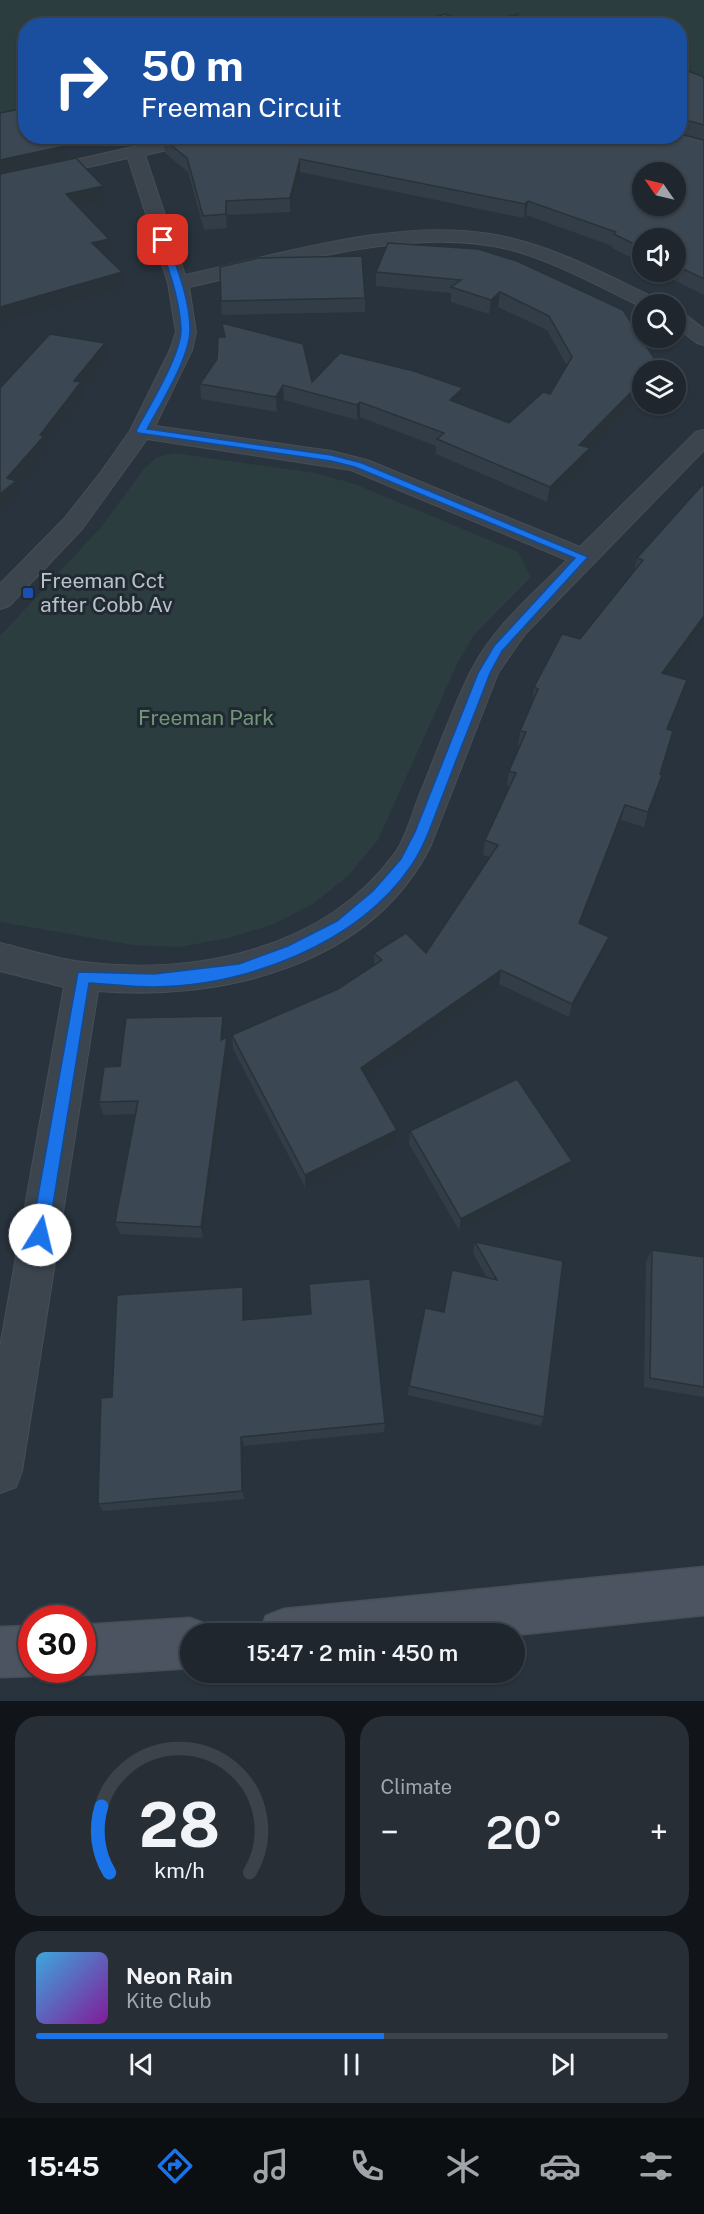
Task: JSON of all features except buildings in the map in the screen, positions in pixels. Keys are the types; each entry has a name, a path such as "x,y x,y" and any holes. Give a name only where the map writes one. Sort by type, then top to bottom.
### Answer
{"street":[{"path":"0,182 170,144"},
{"path":"0,600 74,524 141,431 181,350 186,332 178,283 135,152"},
{"path":"178,283 377,240 451,236 492,240 542,254 632,295"},
{"path":"686,325 704,339"},
{"path":"141,431 331,458 358,465 582,557"},
{"path":"0,957 83,976 154,981 239,970 294,951 342,925 378,895 406,862 422,832 484,673 498,649 582,557 704,437"},
{"path":"0,1471 83,976"},
{"path":"391,1623 704,1591"},
{"path":"96,1649 180,1644"},
{"path":"0,1652 18,1651"}],"green space":[{"path":"0,0 704,0 704,78 687,72 687,18 536,18 530,16 516,18 520,13 497,18 18,18 18,115 0,119"},
{"name":"Freeman Park","path":"174,453 315,473 355,484 518,552 531,577 474,635 457,664 378,840 348,876 313,904 274,924 229,938 179,947 133,945 0,922 0,636 102,526 143,470 157,457"}],"place":[{"name":"Freeman Cct after Cobb Av","path":"28,593"}],"route":[{"path":"40,1235 83,976 154,981 200,977 239,970 294,951 342,925 378,895 406,862 422,832 484,673 498,649 582,557 358,465 331,458 141,431 174,369 186,332 178,283 163,240"}]}
